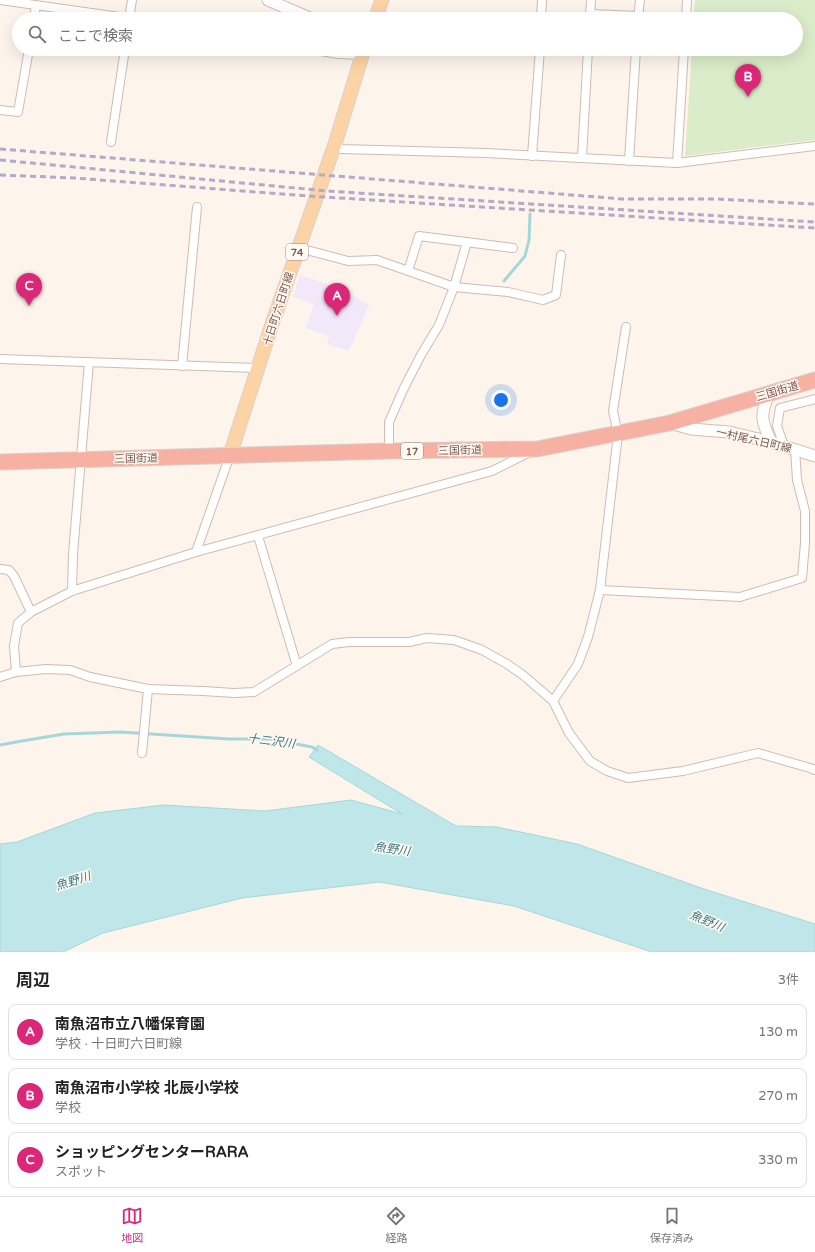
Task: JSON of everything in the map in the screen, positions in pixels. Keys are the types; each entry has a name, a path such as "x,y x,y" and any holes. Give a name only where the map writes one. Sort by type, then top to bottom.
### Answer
{"highway":[{"name":"三国街道","path":"0,462 537,448 618,434 670,423 815,380"}],"main road":[{"path":"268,0 296,12"},
{"path":"378,12 382,0"},
{"name":"十日町六日町線","path":"230,455 335,144 362,56"},
{"path":"769,393 764,406 762,418 771,442"},
{"name":"一村尾六日町線","path":"670,423 690,429 729,432 771,442 815,456"}],"street":[{"path":"0,0 84,12"},
{"path":"131,12 132,0"},
{"path":"541,12 542,0"},
{"path":"590,12 591,0"},
{"path":"639,12 640,0"},
{"path":"686,12 687,0"},
{"path":"35,12 36,5"},
{"path":"0,110 18,112 28,56"},
{"path":"111,142 124,56"},
{"path":"532,156 539,56"},
{"path":"582,158 588,56"},
{"path":"629,161 636,56"},
{"path":"677,163 684,56"},
{"path":"335,144 341,149 486,153 677,163 815,146"},
{"path":"182,366 197,207"},
{"path":"408,271 419,236 513,248"},
{"path":"389,451 389,422 421,355 439,325 454,287 467,242"},
{"path":"299,248 348,261 377,260 454,287 508,292 543,300 556,295 561,255"},
{"path":"553,701 578,664 588,637 600,590 618,434 613,411 626,327"},
{"path":"0,359 259,368"},
{"path":"72,591 72,554 89,362"},
{"path":"600,590 740,597 802,578 805,543 805,512 790,448 776,426 780,408 815,399"},
{"path":"16,672 14,646 18,623 31,612 72,591 196,552 492,470 537,448"},
{"path":"196,552 230,455"},
{"path":"258,536 296,666"},
{"path":"0,569 9,570 14,576 31,612"},
{"path":"0,677 16,672 46,669 70,670 90,677 148,689 234,693 254,692 270,684 332,644 349,642 409,642 427,638 454,640 482,650 523,675 553,701 569,733 590,761 607,771 628,778 683,771 758,753 815,770"},
{"path":"142,753 148,689"}],"shaded area":[{"path":"300,275 347,291 369,305 349,351 327,344 329,336 306,328 314,304 293,297"}],"green space":[{"path":"695,0 815,0 815,140 685,156 692,56 803,56 803,12 694,12"}],"water":[{"name":"魚野川","path":"318,745 456,826 497,827 577,844 704,889 815,924 815,952 652,952 514,906 379,882 242,898 103,933 63,952 0,952 0,844 17,842 95,813 164,805 265,811 351,800 402,814 309,757"}],"waterway":[{"path":"504,281 525,256 529,240 530,214"},
{"name":"十二沢川","path":"0,745 64,734 120,732 229,739 270,739 312,747 317,750"}],"railway":[{"path":"0,149 622,199 716,199 815,204"},
{"path":"0,160 327,191 815,222"},
{"path":"0,175 75,178 308,196 815,228"}],"place":[{"name":"南魚沼市小学校 北辰小学校","path":"748,97"},
{"name":"ショッピングセンターRARA","path":"29,306"},
{"name":"南魚沼市立八幡保育園","path":"337,316"}]}
